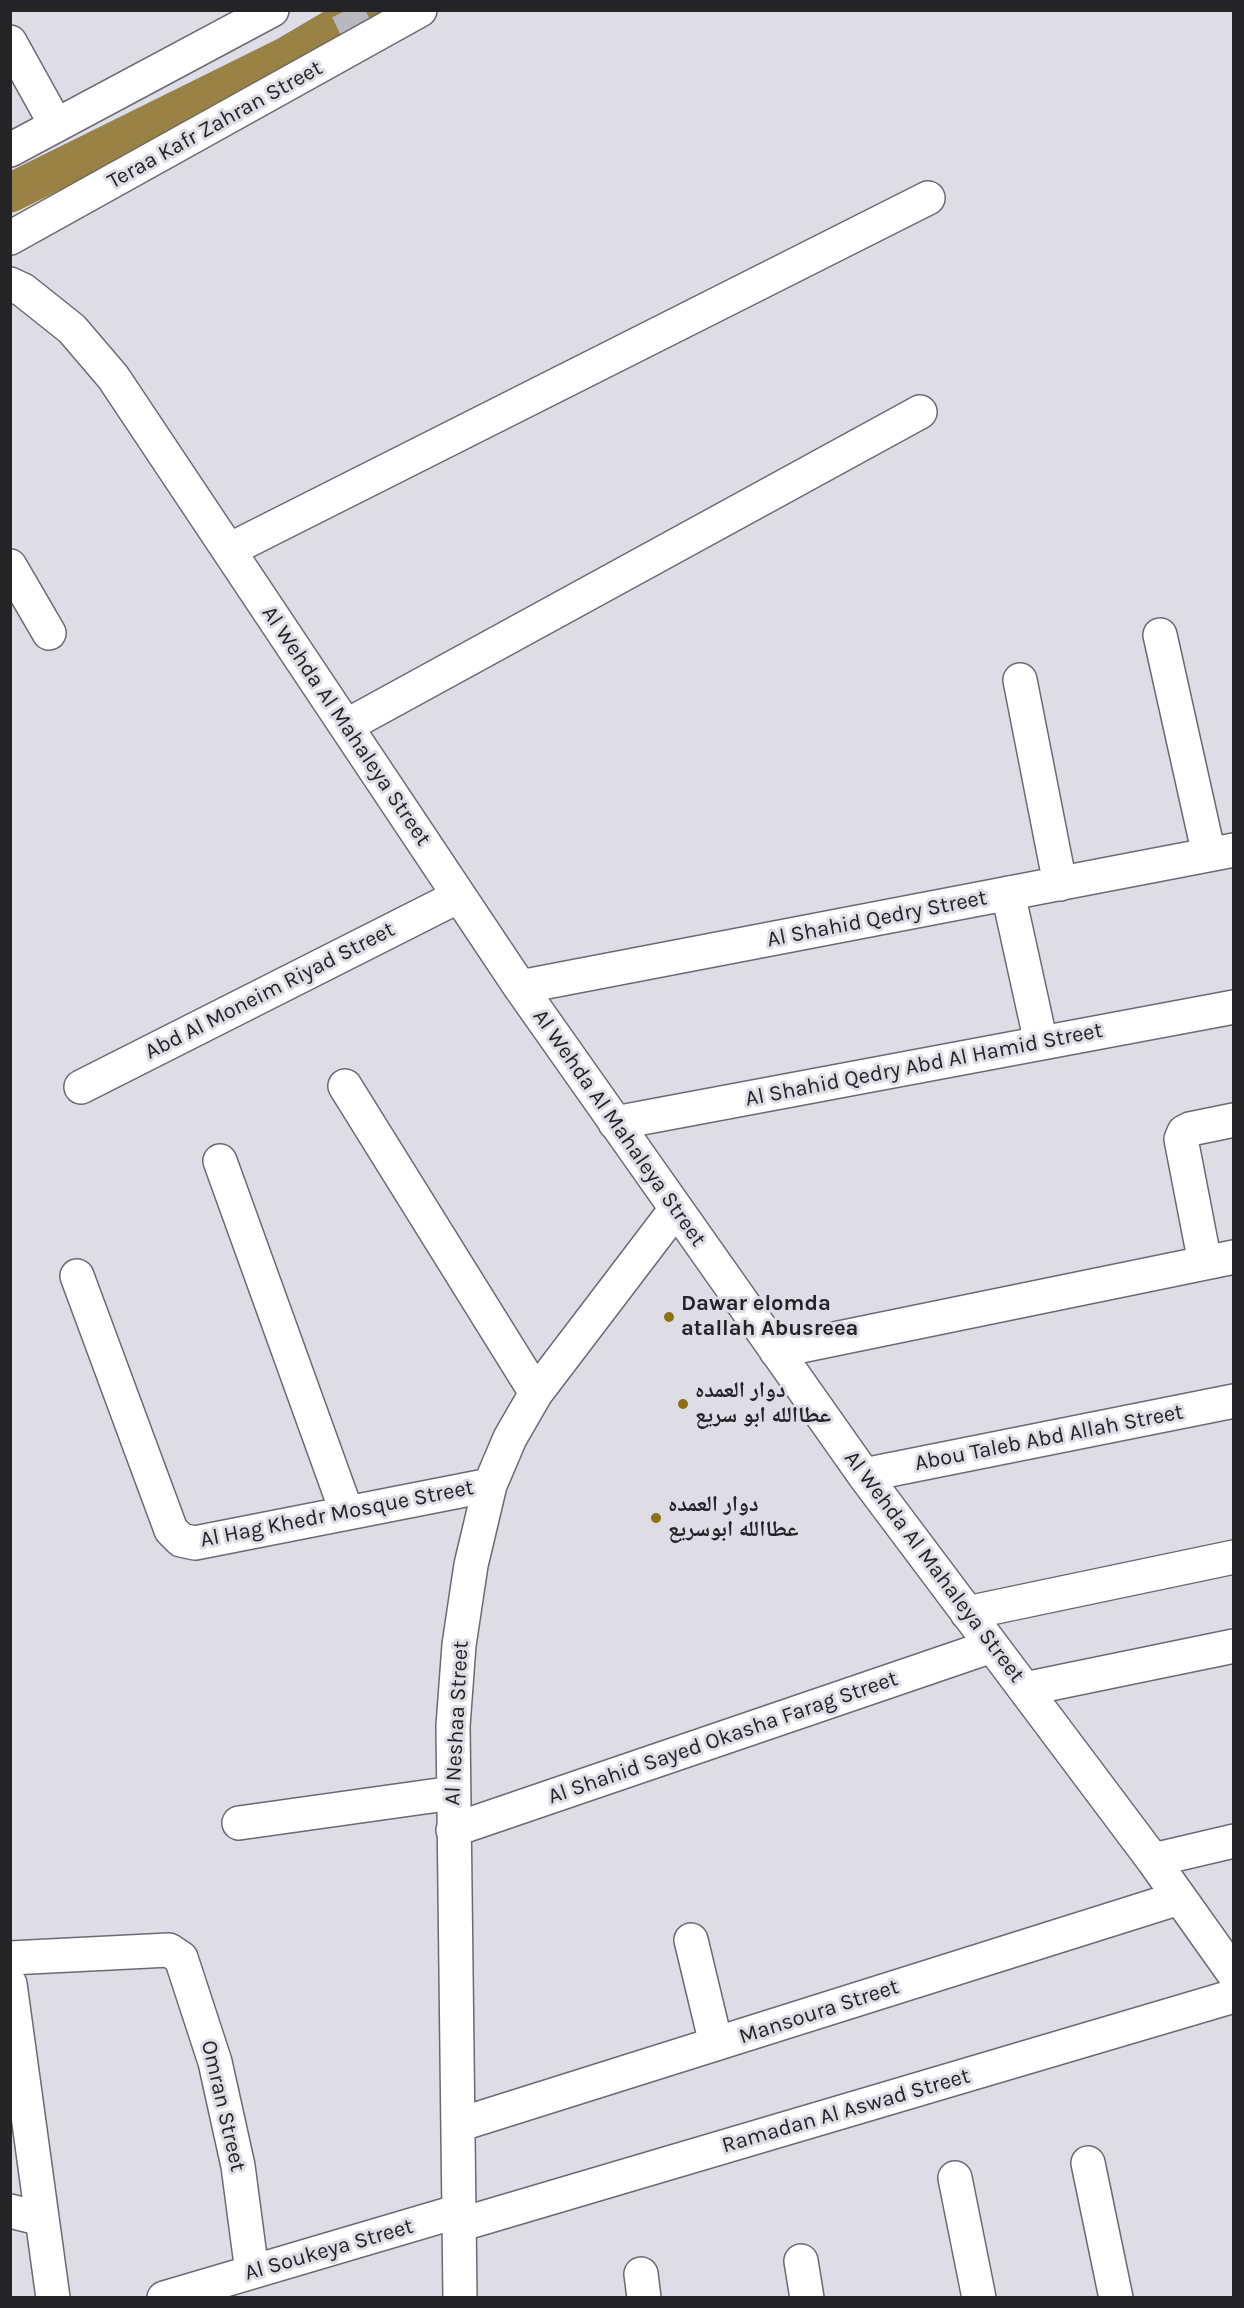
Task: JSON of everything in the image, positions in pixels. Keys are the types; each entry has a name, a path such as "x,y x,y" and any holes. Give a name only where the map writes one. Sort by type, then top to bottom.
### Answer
{"street":[{"path":"10,150 272,10"},
{"name":"Teraa Kafr Zahran Street","path":"10,238 420,10"},
{"path":"10,42 56,125"},
{"path":"229,549 928,198"},
{"name":"Al Wehda Al Mahaleya Street","path":"10,284 23,290 72,329 113,377 520,987 615,1123 864,1475 1153,1860 1233,1974"},
{"path":"346,726 920,412"},
{"path":"10,566 49,633"},
{"path":"1160,635 1221,853"},
{"path":"1020,680 1060,884"},
{"name":"Al Shahid Qedry Street","path":"520,987 1221,853"},
{"path":"1008,893 1041,1043"},
{"name":"Abd Al Moneim Riyad Street","path":"81,1087 459,896"},
{"name":"Al Shahid Qedry Abd Al Hamid Street","path":"615,1123 1233,1007"},
{"path":"345,1086 536,1393"},
{"path":"776,1351 1219,1260 1181,1139 1184,1132 1190,1129 1233,1120"},
{"path":"220,1161 347,1513"},
{"name":"Al Neshaa Street","path":"460,2298 453,1726 459,1645 471,1564 490,1485 510,1438 536,1393 676,1209"},
{"name":"Al Hag Khedr Mosque Street","path":"77,1276 171,1530 188,1542 195,1543 490,1485"},
{"name":"Abou Taleb Abd Allah Street","path":"864,1475 1233,1401"},
{"path":"967,1613 1233,1557"},
{"name":"Al Shahid Sayed Okasha Farag Street","path":"453,1830 992,1646"},
{"path":"1025,1689 1233,1646"},
{"path":"239,1823 453,1793"},
{"path":"1153,1860 1233,1841"},
{"name":"Mansoura Street","path":"458,2125 1179,1898"},
{"path":"691,1940 716,2044"},
{"name":"Omran Street","path":"10,1958 169,1950 182,1958 215,2062 238,2166 252,2272"},
{"path":"10,1984 53,2298"},
{"name":"Ramadan Al Aswad Street","path":"459,2218 1233,1996"},
{"path":"1088,2163 1116,2298"},
{"path":"955,2178 979,2298"},
{"path":"10,2211 42,2219"},
{"name":"Al Soukeya Street","path":"171,2297 252,2272 459,2218"},
{"path":"801,2261 807,2298"}],"waterway":[{"path":"10,193 285,57 365,10"}],"tunnel":[{"path":"347,10 363,43"}],"place":[{"name":"Dawar elomda atallah Abusreea","path":"669,1317"},
{"name":"دوار العمده عطاالله ابو سريع","path":"683,1404"},
{"name":"دوار العمده عطاالله ابوسريع","path":"656,1518"}]}
